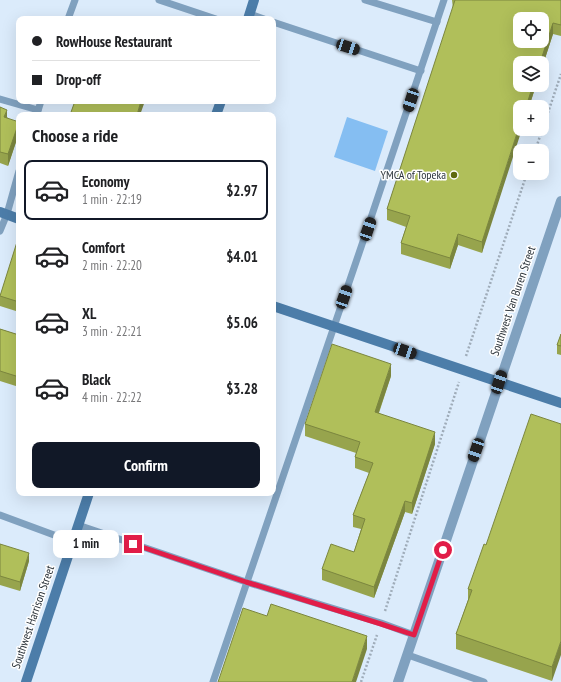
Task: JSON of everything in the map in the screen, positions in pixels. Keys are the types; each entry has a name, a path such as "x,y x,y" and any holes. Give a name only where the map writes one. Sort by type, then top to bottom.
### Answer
{"street":[{"path":"249,16 254,0"},
{"name":"Southwest Van Buren Street","path":"398,682 561,201"},
{"path":"3,213 16,217"},
{"path":"276,307 561,403"},
{"name":"Southwest Harrison Street","path":"26,682 88,496"}],"lane":[{"path":"69,16 75,0"},
{"path":"159,0 207,16"},
{"path":"365,0 437,22"},
{"path":"276,495 444,0"},
{"path":"276,23 421,71"},
{"path":"0,99 35,112"},
{"path":"0,231 3,213 16,179"},
{"path":"212,682 276,496"},
{"path":"0,515 72,542"},
{"path":"78,525 246,582 414,635"},
{"path":"408,655 484,682"}],"path":[{"path":"537,144 561,74"},
{"path":"361,682 456,394 472,338 526,180"}],"shaded area":[{"path":"347,117 388,131 375,171 334,157"}],"building":[{"name":"YMCA of Topeka","path":"455,0 561,0 561,25 553,23 549,35 549,12 513,12 513,48 545,48 542,56 513,56 513,92 531,92 528,100 513,100 513,136 516,136 482,242 458,234 450,258 401,243 410,216 387,209"},
{"path":"74,104 140,104 138,112 71,112"},
{"path":"0,107 7,110 4,117 16,121 16,131 8,154 0,152"},
{"path":"16,245 16,301 0,296"},
{"path":"0,329 16,334 16,376 0,371"},
{"path":"561,334 561,346 557,345"},
{"path":"332,344 391,364 375,412 435,432 412,503 405,501 374,587 322,569 331,544 354,552 365,519 353,515 373,463 355,457 360,442 305,424"},
{"path":"531,414 561,424 561,641 552,667 456,634 472,590 468,589 484,544 486,545"},
{"path":"0,544 29,553 20,582 0,576"},
{"path":"271,604 367,636 352,682 218,682 243,608 267,616"}],"place":[{"name":"YMCA of Topeka","path":"454,175"}],"route":[{"path":"133,544 246,582 414,635 443,550"}]}
